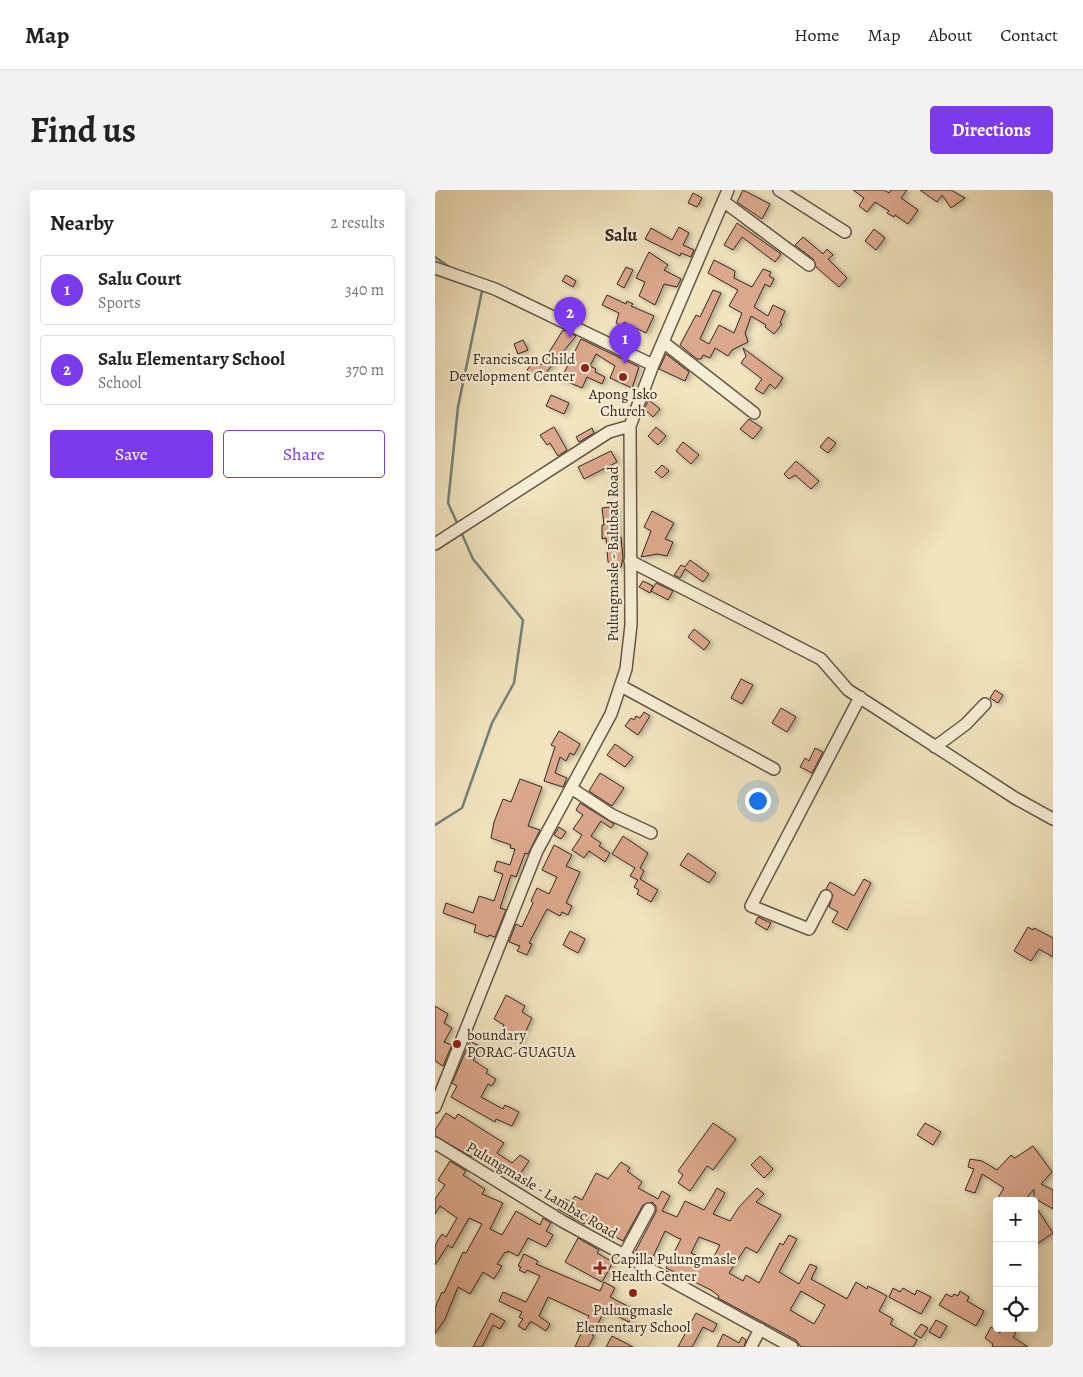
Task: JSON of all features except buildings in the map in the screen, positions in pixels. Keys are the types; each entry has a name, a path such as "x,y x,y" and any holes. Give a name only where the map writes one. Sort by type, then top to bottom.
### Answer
{"street":[{"path":"779,190 845,232"},
{"path":"726,195 809,265"},
{"name":"Pulungmasle - Balubad Road","path":"435,1107 537,850 611,714 621,686 626,669 631,625 630,426 653,365 726,195"},
{"path":"435,268 495,289 653,365"},
{"path":"663,342 754,413"},
{"path":"435,544 609,432 630,426"},
{"path":"630,561 821,659 848,690 1015,798 1053,819"},
{"path":"621,686 774,769"},
{"path":"826,896 809,928 751,906 860,697"},
{"path":"935,747 966,724 985,704"},
{"path":"571,788 613,815 651,833"},
{"name":"Pulungmasle - Lambac Road","path":"435,1143 562,1221 792,1347"},
{"path":"624,1256 649,1209"},
{"path":"751,1347 760,1329"}],"waterway":[{"path":"435,257 452,269"},
{"path":"458,525 448,503 458,407 482,291"},
{"path":"435,825 462,808 492,723 514,683 523,620 473,559 461,532"}],"place":[{"name":"Salu Elementary School","path":"570,338"},
{"name":"Salu Court","path":"625,364"},
{"name":"Franciscan Child Development Center","path":"585,368"},
{"name":"Apong Isko Church","path":"623,377"},
{"name":"boundary PORAC-GUAGUA","path":"457,1044"},
{"name":"Capilla Pulungmasle Health Center","path":"600,1268"},
{"name":"Pulungmasle Elementary School","path":"633,1293"}],"district":[{"name":"Salu","path":"621,235"}]}
